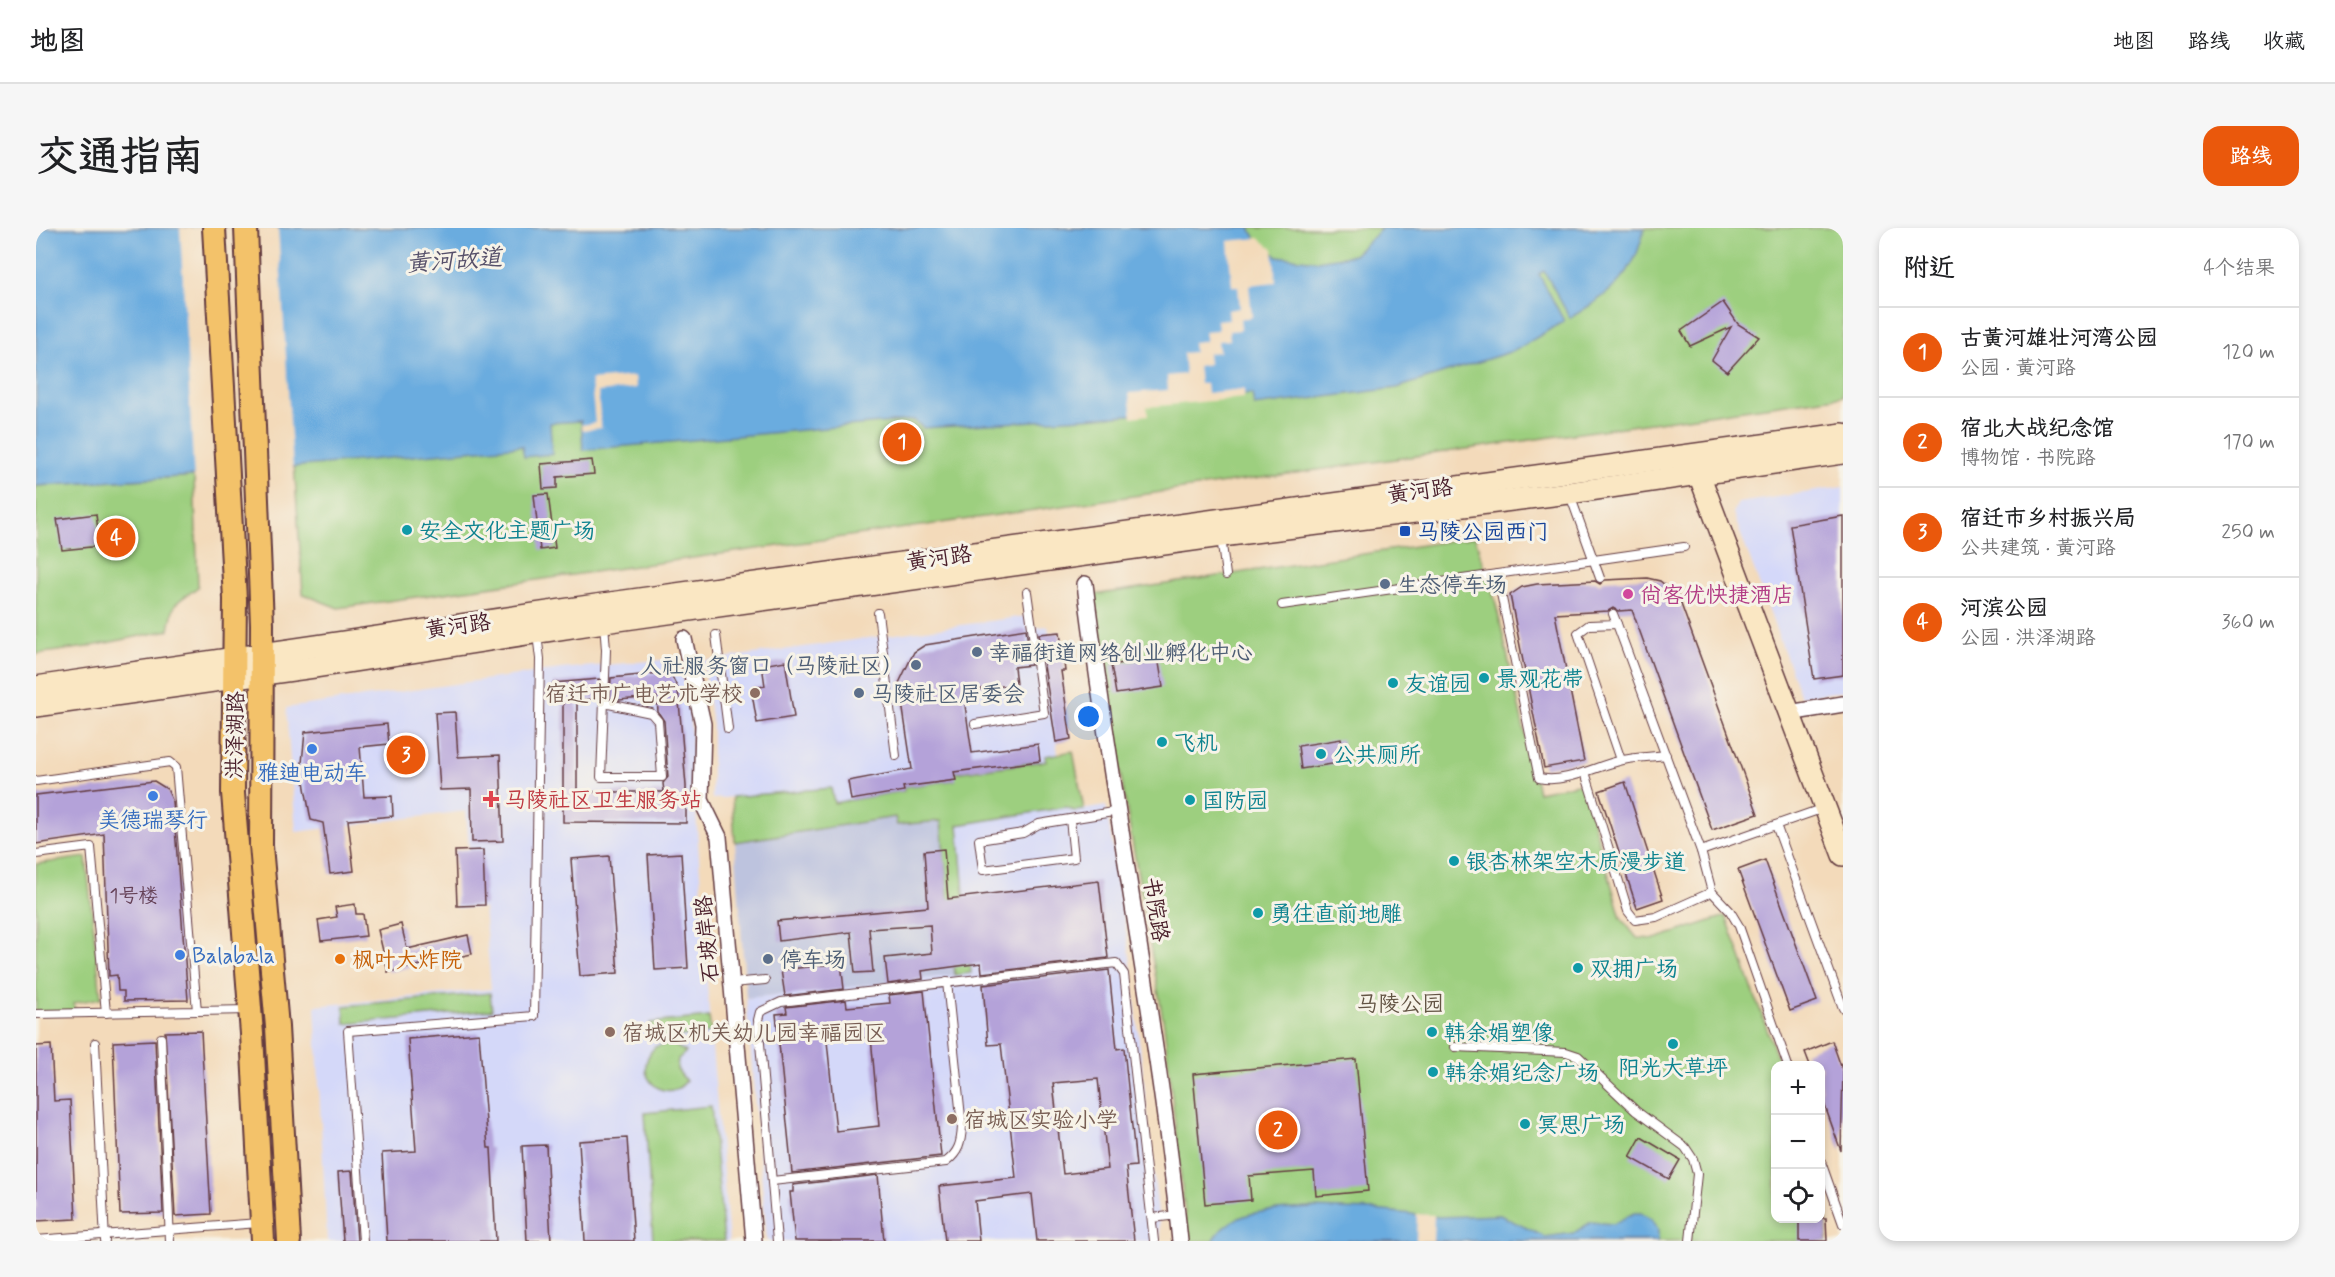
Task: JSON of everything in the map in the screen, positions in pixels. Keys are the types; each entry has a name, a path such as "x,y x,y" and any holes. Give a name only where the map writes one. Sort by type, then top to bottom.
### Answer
{"main road":[{"name":"洪泽湖路","path":"214,228 235,599 235,668 231,741 233,793 250,1010 262,1232"},
{"name":"洪泽湖路","path":"246,228 261,596 261,846 277,1027 289,1241"},
{"name":"黄河路","path":"1220,527 1569,493 1843,434"},
{"name":"黄河路","path":"36,706 235,668 604,613 1220,527 1695,465 1843,453"},
{"path":"1695,465 1842,847"},
{"name":"黄河路","path":"262,664 537,632 604,613"},
{"name":"黄河路","path":"36,687 235,668"}],"street":[{"name":"书院路","path":"1085,584 1096,672 1150,1008 1180,1241"},
{"name":"石坡岸路","path":"684,639 703,724 700,800 719,837 754,1241"},
{"path":"1789,713 1843,704"}],"lane":[{"path":"1569,493 1600,578"},
{"path":"1220,527 1226,575"},
{"path":"1282,605 1684,547"},
{"path":"1497,574 1539,778 1584,772 1621,760 1666,755"},
{"path":"975,724 1044,713 1027,592"},
{"path":"604,613 601,777 662,777 658,721 651,713 604,703"},
{"path":"878,613 896,756"},
{"path":"1613,614 1701,851 1712,892 1730,910 1739,926 1787,1061"},
{"path":"1617,624 1589,624 1578,633 1621,760"},
{"path":"363,1241 348,1031 534,1016 540,659 537,632"},
{"path":"716,635 728,729"},
{"path":"36,781 170,762 176,767 197,1011"},
{"path":"1584,772 1628,911 1635,920 1656,917 1712,892"},
{"path":"1701,851 1825,807"},
{"path":"1070,819 1074,858 983,870 979,840 1023,833 1039,824 1119,811"},
{"path":"1776,825 1843,1008"},
{"path":"36,854 91,846 106,1013"},
{"path":"777,1241 758,1020 760,1012 781,1002 1116,963 1122,967 1155,1241"},
{"path":"732,983 765,980"},
{"path":"772,1181 946,1162 955,1155 960,1144 962,1127 947,982"},
{"path":"36,1014 250,1010"},
{"path":"161,1038 170,1241"},
{"path":"95,1043 104,1238"},
{"path":"1455,1047 1566,1052 1578,1056 1636,1111 1685,1147 1693,1159 1697,1174 1690,1241"},
{"path":"1824,1169 1841,1212 1843,1224"},
{"path":"1152,1218 1178,1215"},
{"path":"36,1240 104,1238 170,1229 262,1232"}],"shaded area":[{"path":"1843,487 1843,691 1801,697 1733,513 1738,503"},
{"path":"1026,616 1028,629 1048,626 1049,633 1060,632 1065,671 1056,672 1048,684 1058,754 1046,756 1046,761 955,773 956,780 904,787 904,791 834,803 831,788 712,799 712,724 703,661"},
{"path":"674,659 688,688 709,1013 729,1241 327,1241 315,1006 491,989 484,908 456,908 455,850 469,849 466,811 296,832 286,708 560,669"},
{"name":"宿城区实验小学","path":"1106,806 1130,956 1161,1241 767,1241 746,998 971,973 958,825 1067,807 1075,811"},
{"path":"895,817 897,825 941,821 955,975 746,998 735,842"}],"green space":[{"path":"278,228 1843,228 1843,396 338,608 303,594"},
{"path":"194,476 198,587 174,606 169,630 87,647 36,654 36,486"},
{"name":"马陵公园","path":"1475,537 1495,600 1538,792 1582,783 1621,918 1637,938 1655,939 1726,916 1779,1061 1771,1061 1771,1223 1825,1223 1825,1190 1827,1241 1188,1241 1164,1025 1100,655 1094,595"},
{"path":"1073,751 1084,810 1074,811 1066,807 958,825 971,973 955,975 941,821 897,825 895,817 735,842 732,797 831,788 834,803 904,791 903,787 955,780 954,773 1046,761 1045,756"},
{"path":"86,857 101,998 74,1003 75,1011 36,1012 36,864"},
{"path":"490,993 492,1010 345,1024 344,1006"},
{"path":"709,1017 711,1033 652,1039 650,1023"},
{"path":"670,1043 686,1052 678,1059 677,1069 686,1081 678,1088 669,1091 653,1084 646,1068 648,1058 655,1047"},
{"path":"711,1106 724,1241 653,1241 645,1113"}],"water":[{"name":"黄河故道","path":"36,228 1250,228 1257,241 1277,256 1317,261 1354,255 1382,228 1644,228 1635,259 1619,282 1597,301 1570,318 1544,271 1539,274 1564,321 1516,350 1397,388 1254,406 1252,394 1143,404 1145,414 923,428 914,420 583,450 581,421 550,423 552,454 524,457 522,446 194,476 36,486"},
{"path":"1309,1208 1375,1210 1439,1217 1500,1215 1545,1237 1574,1233 1591,1222 1613,1224 1634,1213 1641,1213 1653,1221 1658,1230 1658,1241 1213,1241 1221,1230 1243,1216 1269,1211"}],"pier":[{"path":"180,228 278,228 293,470 194,479"},
{"path":"1259,238 1273,249 1276,282 1249,285 1252,317 1240,319 1241,330 1229,331 1230,340 1218,341 1219,352 1208,353 1209,364 1198,366 1200,384 1206,384 1207,393 1244,389 1244,398 1146,407 1148,415 1132,417 1129,393 1168,390 1167,376 1185,374 1183,353 1194,352 1193,342 1206,341 1205,331 1218,330 1217,320 1229,319 1228,310 1240,308 1238,286 1232,286 1228,241"},
{"path":"635,376 636,388 598,392 601,428 582,430 581,425 595,423 591,380"},
{"path":"1417,1214 1434,1215 1433,1241 1416,1241"}],"building":[{"path":"1723,302 1738,324 1759,337 1727,372 1712,360 1731,327 1690,346 1681,331"},
{"path":"592,460 594,474 557,477 557,488 543,489 541,464"},
{"path":"548,494 555,548 540,550 534,495"},
{"path":"96,514 100,546 62,550 57,519"},
{"path":"1843,516 1843,675 1814,679 1790,525"},
{"path":"1647,578 1660,581 1678,596 1758,814 1712,830 1632,610 1618,611 1613,608 1608,611 1555,614 1584,761 1544,768 1510,595 1522,587 1537,584 1595,581 1600,584 1605,580"},
{"path":"1026,629 1031,665 1014,667 1016,684 963,692 972,753 1038,744 1040,761 954,772 956,780 903,787 904,791 851,800 848,781 912,769 899,683 914,652 925,645"},
{"path":"1060,632 1065,671 1061,671 1071,739 1056,742 1039,634"},
{"path":"1158,657 1163,687 1116,694 1111,665"},
{"path":"785,661 794,717 757,723 751,688 765,686 762,665"},
{"path":"670,672 678,689 686,786 686,823 563,822 563,701 555,702 553,683 599,679 598,699 577,700 577,792 664,792 663,783 668,777 664,721 658,712 657,697 618,700 610,698 611,678"},
{"path":"455,712 458,757 500,755 503,841 472,842 471,789 440,790 435,713"},
{"path":"387,724 389,744 360,747 364,797 392,796 393,816 348,820 354,871 330,874 323,823 311,820 305,788 302,763 305,732"},
{"name":"公共厕所","path":"1341,739 1345,762 1301,769 1298,746"},
{"path":"154,781 167,789 173,802 188,1000 124,1001 124,991 118,991 117,975 109,976 104,834 36,844 36,795"},
{"path":"1625,782 1663,899 1637,908 1599,791"},
{"path":"944,849 948,899 1099,881 1108,958 982,973 981,963 922,971 923,979 888,984 885,958 932,953 930,925 869,929 873,972 855,973 851,932 779,941 777,921 928,907 924,851"},
{"path":"483,850 485,905 457,906 455,851"},
{"path":"681,853 688,968 655,970 648,855"},
{"path":"609,856 618,973 580,976 571,859"},
{"path":"1765,860 1817,1001 1790,1011 1738,870"},
{"path":"355,904 356,914 363,914 366,936 321,941 318,920 337,917 335,907"},
{"path":"401,924 407,949 468,935 472,954 388,972 378,930"},
{"path":"841,963 844,989 785,996 781,970"},
{"path":"1109,970 1117,1049 1124,1048 1136,1166 1126,1167 1134,1241 1037,1241 1032,1194 975,1201 979,1241 945,1241 939,1186 1016,1178 1001,1044 988,1045 983,985","holes":["1098,1079 1108,1169 1063,1174 1053,1083"]},
{"path":"924,991 941,1156 792,1173 776,1014 787,1013 786,1007 846,1000 847,1007 890,1003 889,995","holes":["871,1037 879,1126 836,1131 827,1041"]},
{"path":"201,1031 211,1214 175,1216 165,1032"},
{"path":"479,1033 488,1148 491,1148 496,1241 387,1241 382,1153 416,1151 408,1039"},
{"path":"155,1040 163,1213 120,1214 113,1042"},
{"path":"1832,1041 1843,1072 1841,1151 1825,1106 1825,1061 1808,1061 1805,1052"},
{"path":"51,1045 54,1101 70,1100 76,1219 36,1221 36,1046"},
{"path":"1356,1059 1368,1191 1316,1196 1314,1171 1249,1176 1251,1200 1205,1204 1193,1074"},
{"path":"1641,1137 1680,1160 1669,1179 1630,1157"},
{"path":"627,1138 634,1241 585,1241 579,1141"},
{"path":"546,1145 551,1241 527,1241 522,1146"},
{"path":"352,1171 357,1241 343,1241 338,1172"},
{"path":"878,1175 884,1241 795,1241 790,1192 793,1192 793,1185"},
{"path":"1826,1218 1827,1241 1799,1241 1799,1223 1825,1223"}],"place":[{"name":"古黄河雄壮河湾公园","path":"902,442"},
{"name":"安全文化主题广场","path":"407,530"},
{"name":"马陵公园西门","path":"1405,531"},
{"name":"河滨公园","path":"116,538"},
{"name":"生态停车场","path":"1385,584"},
{"name":"尚客优快捷酒店","path":"1628,594"},
{"name":"幸福街道网络创业孵化中心","path":"977,652"},
{"name":"人社服务窗口（马陵社区）","path":"916,665"},
{"name":"景观花带","path":"1484,678"},
{"name":"友谊园","path":"1393,683"},
{"name":"宿迁市广电艺术学校","path":"755,693"},
{"name":"马陵社区居委会","path":"859,693"},
{"name":"飞机","path":"1162,742"},
{"name":"雅迪电动车","path":"312,749"},
{"name":"公共厕所","path":"1321,754"},
{"name":"宿迁市乡村振兴局","path":"406,755"},
{"name":"美德瑞琴行","path":"153,796"},
{"name":"马陵社区卫生服务站","path":"491,799"},
{"name":"国防园","path":"1190,800"},
{"name":"银杏林架空木质漫步道","path":"1454,861"},
{"name":"勇往直前地雕","path":"1258,913"},
{"name":"Balabala","path":"180,955"},
{"name":"枫叶大炸院","path":"340,959"},
{"name":"停车场","path":"768,959"},
{"name":"双拥广场","path":"1578,968"},
{"name":"宿城区机关幼儿园幸福园区","path":"610,1032"},
{"name":"韩余娟塑像","path":"1432,1032"},
{"name":"阳光大草坪","path":"1673,1044"},
{"name":"韩余娟纪念广场","path":"1433,1072"},
{"name":"宿城区实验小学","path":"952,1119"},
{"name":"冥思广场","path":"1525,1124"},
{"name":"宿北大战纪念馆","path":"1278,1130"}]}
